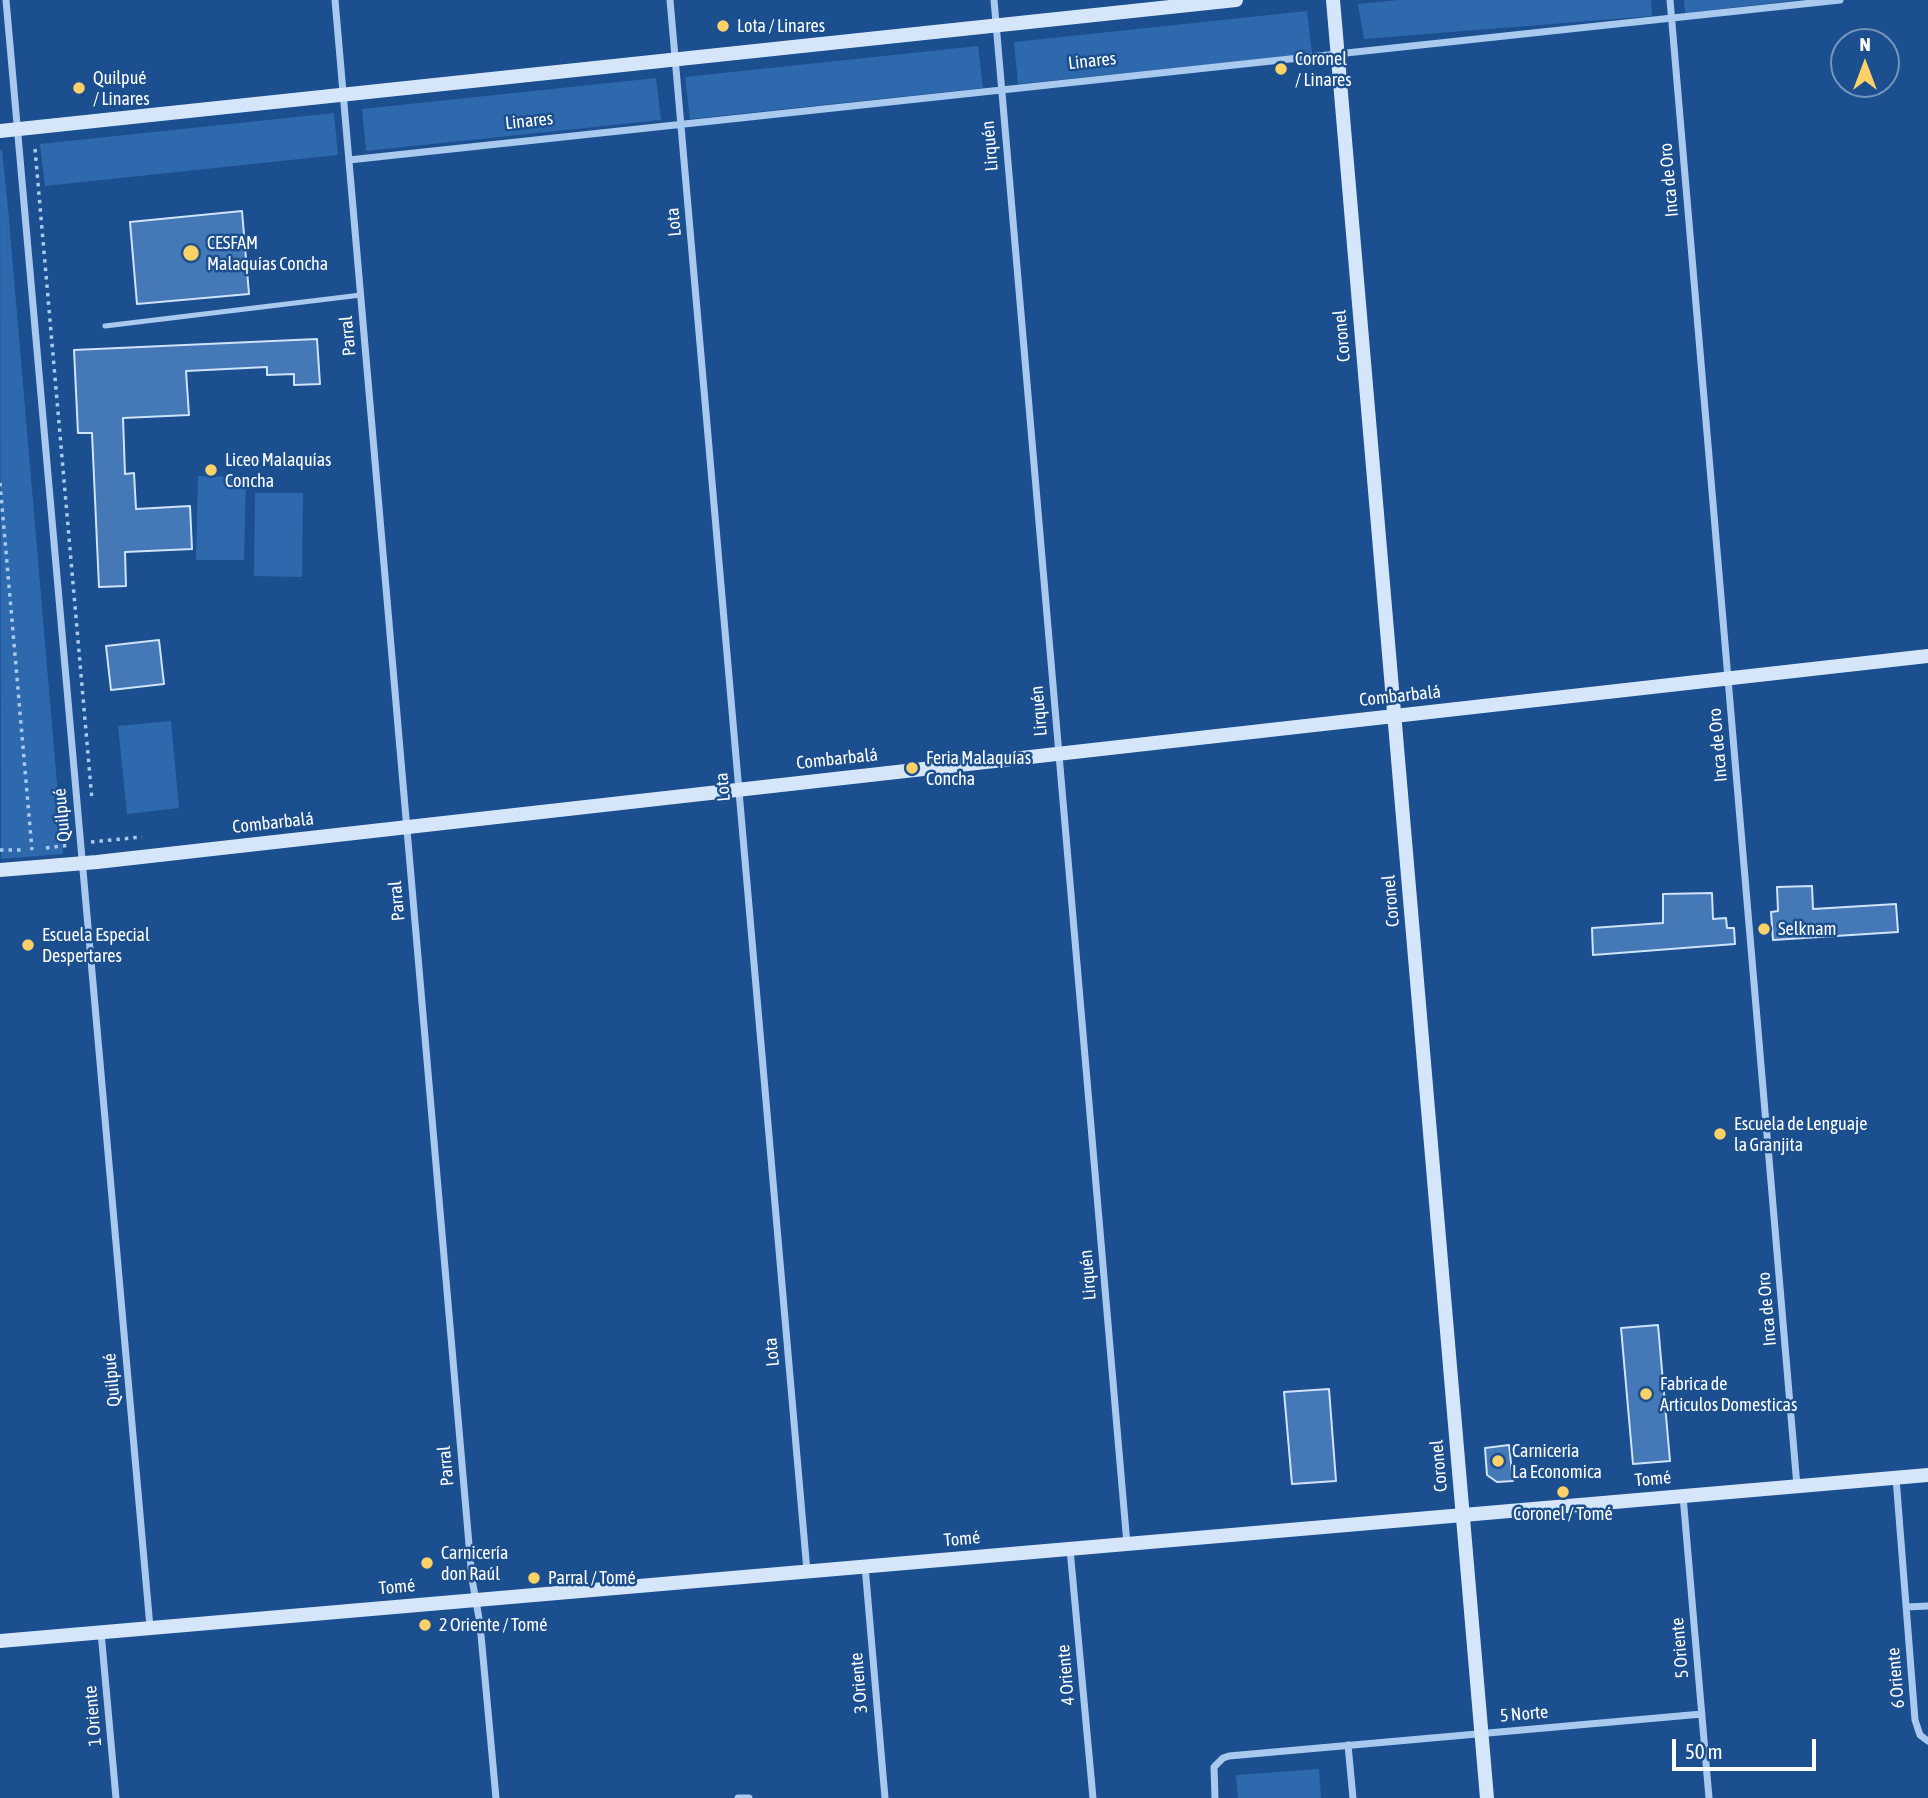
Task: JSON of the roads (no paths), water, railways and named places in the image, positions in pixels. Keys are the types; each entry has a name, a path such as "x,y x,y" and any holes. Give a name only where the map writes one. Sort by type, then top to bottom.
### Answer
{"street":[{"name":"Quilpué","path":"6,0 90,862 150,1628"},
{"name":"Parral","path":"335,0 470,1566 481,1635 496,1798"},
{"name":"Lota","path":"670,0 807,1571"},
{"name":"Lirquén","path":"994,0 1127,1544"},
{"path":"0,131 1236,0"},
{"name":"Coronel","path":"1333,0 1487,1798"},
{"name":"Inca de Oro","path":"1670,0 1797,1486"},
{"name":"Linares","path":"349,160 1840,0"},
{"name":"Combarbalá","path":"0,870 407,827 1928,656"},
{"name":"Tomé","path":"0,1641 1928,1475"},
{"name":"6 Oriente","path":"1896,1478 1916,1726 1920,1735 1928,1741"},
{"name":"5 Oriente","path":"1683,1496 1709,1798"},
{"name":"4 Oriente","path":"1070,1549 1093,1798"},
{"name":"3 Oriente","path":"865,1566 885,1798"},
{"path":"1906,1607 1928,1606"},
{"name":"1 Oriente","path":"101,1632 116,1798"},
{"name":"5 Norte","path":"1215,1798 1214,1767 1223,1758 1702,1714"},
{"path":"1349,1745 1353,1798"},
{"path":"738,1798 749,1798"}],"lane":[{"path":"105,326 360,295"}],"place":[{"name":"Lota / Linares","path":"723,26"},
{"name":"Coronel / Linares","path":"1281,69"},
{"name":"Quilpué / Linares","path":"79,88"},
{"name":"CESFAM Malaquías Concha","path":"191,253"},
{"name":"Liceo Malaquías Concha","path":"211,470"},
{"name":"Feria Malaquías Concha","path":"912,768"},
{"name":"Selknam","path":"1764,929"},
{"name":"Escuela Especial Despertares","path":"28,945"},
{"name":"Escuela de Lenguaje la Granjita","path":"1720,1134"},
{"name":"Fabrica de Articulos Domesticas","path":"1646,1394"},
{"name":"Carnicería La Economica","path":"1498,1461"},
{"name":"Coronel / Tomé","path":"1563,1492"},
{"name":"Carnicería don Raúl","path":"427,1563"},
{"name":"Parral / Tomé","path":"534,1578"},
{"name":"2 Oriente / Tomé","path":"425,1625"}]}
